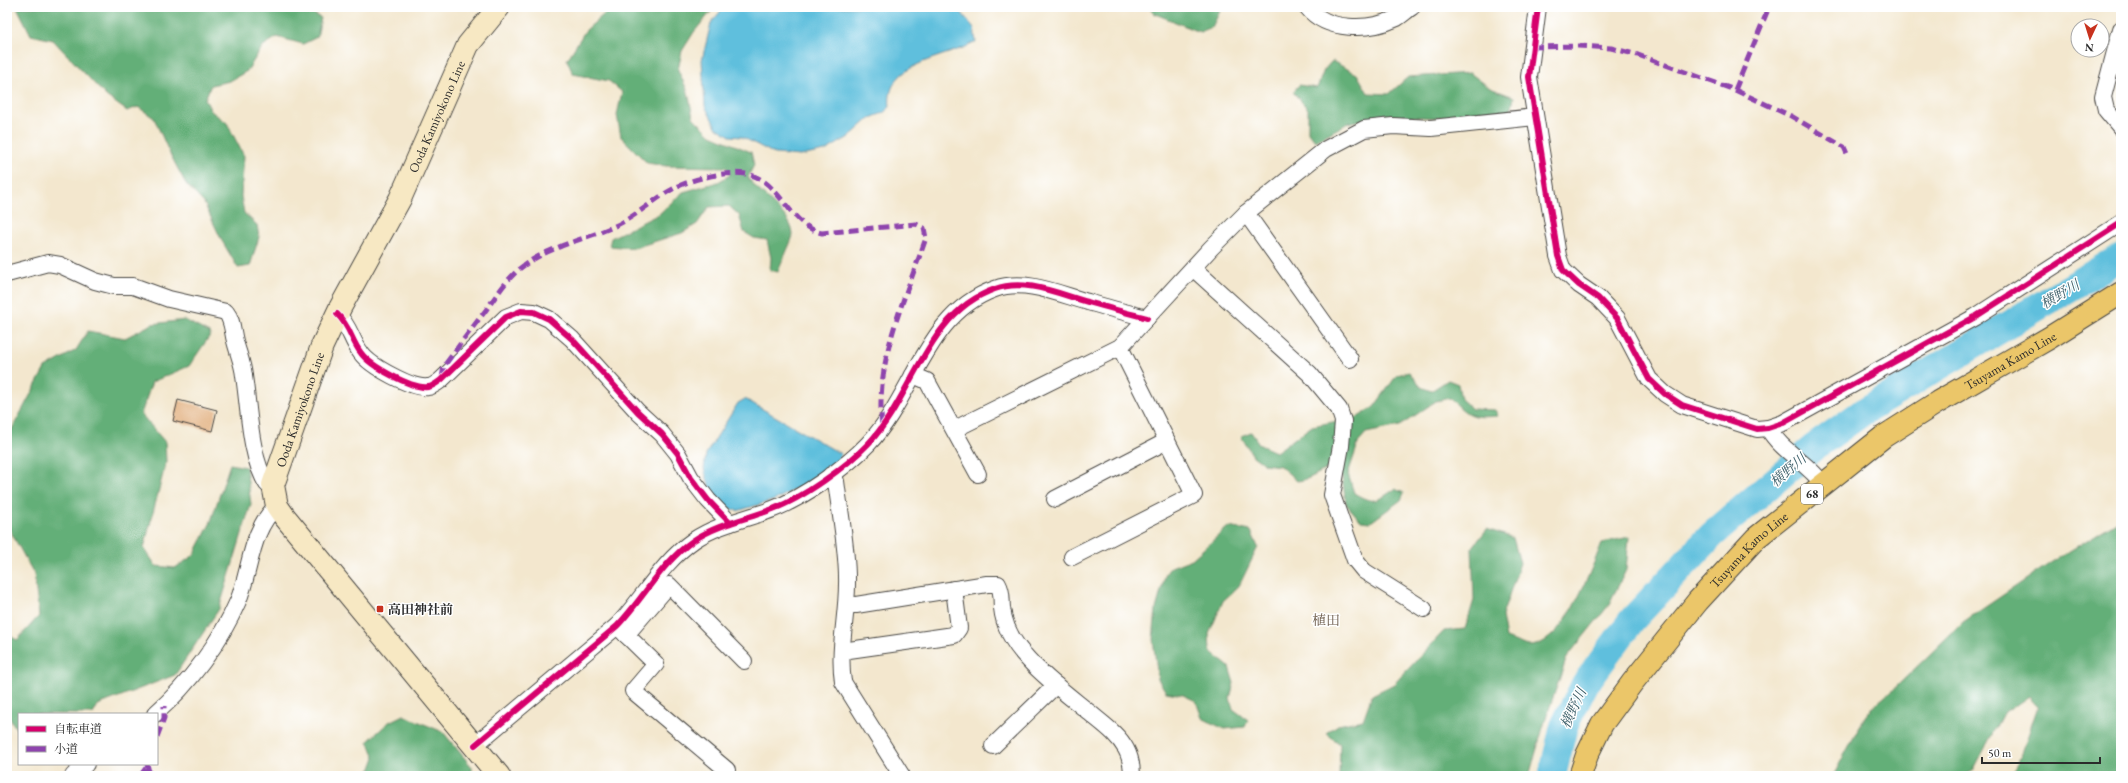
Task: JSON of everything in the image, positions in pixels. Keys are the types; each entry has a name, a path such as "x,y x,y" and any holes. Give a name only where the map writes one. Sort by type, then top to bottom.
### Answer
{"main road":[{"name":"Ooda Kamiyokono Line","path":"275,496 322,346 337,314 400,199 468,45 492,10"},
{"name":"Tsuyama Kamo Line","path":"1580,776 1587,755 1602,724 1698,601 1756,538 1817,477 1938,402 2049,338 2121,293"},
{"path":"275,496 330,572 475,745 499,776"}],"street":[{"path":"1307,7 1318,18 1340,26 1367,26 1396,18 1412,7"},
{"path":"1538,7 1530,77 1535,118 1558,256 1564,270 1579,285 1598,298 1617,318 1649,379 1665,394 1682,405 1720,418 1771,432 1817,477"},
{"path":"2121,29 2103,97 2106,110 2121,128"},
{"path":"955,430 1120,348 1194,269 1211,248 1246,213 1326,149 1364,130 1393,126 1431,128 1535,118"},
{"path":"1246,213 1350,359"},
{"path":"1771,432 1783,423 1975,317 2121,224"},
{"path":"7,274 48,263 60,266 95,281 114,286 133,286 199,308 226,312 231,319 233,334 244,374 248,408 260,473 275,496 259,532 238,600 228,621 200,665 156,713"},
{"path":"1194,269 1310,374 1339,408 1343,421 1341,446 1332,495 1355,560 1364,571 1424,608"},
{"path":"622,630 630,612 658,573 674,555 696,539 730,523 774,509 800,496 831,475 867,445 882,428 924,353 950,320 975,298 996,288 1023,285 1056,292 1147,318"},
{"path":"337,314 346,322 360,353 368,361 414,387 429,388 441,380 506,317 522,311 534,312 549,319 572,339 638,412 662,434 678,454 692,478 708,500 730,523"},
{"path":"1072,557 1194,495 1120,348"},
{"path":"913,375 927,381 978,474"},
{"path":"1054,498 1167,441"},
{"path":"831,475 836,481 848,582 847,605 840,664 843,682 902,776"},
{"path":"847,605 856,605 987,584 998,584 1002,592 1002,607 1006,626 1012,639 1028,659 1056,685 1117,735 1127,750 1132,765 1132,776"},
{"path":"475,745 622,630 669,585 744,661"},
{"path":"842,651 954,635 960,628 954,589"},
{"path":"622,630 656,664 633,691 727,770"},
{"path":"993,746 1056,685"},
{"path":"73,776 85,765"}],"green space":[{"path":"17,7 296,7 307,10 321,18 317,37 303,44 277,37 263,46 247,71 230,81 211,85 205,99 211,111 227,123 244,156 241,196 244,213 257,225 259,237 250,266 238,268 222,241 204,203 186,184 169,152 154,118 138,107 127,111 106,96 53,40 31,35"},
{"path":"612,7 715,7 694,32 682,51 678,70 688,92 693,117 711,135 751,152 754,165 748,177 781,212 791,227 793,235 778,272 770,270 771,258 767,240 754,238 744,232 739,215 729,206 709,207 697,224 682,233 634,248 609,246 611,238 659,214 683,192 718,182 730,175 726,167 666,166 647,163 621,137 617,115 622,92 609,81 573,74 567,60 585,31"},
{"path":"1149,7 1222,7 1212,27 1200,32 1153,13"},
{"path":"1332,61 1357,74 1368,93 1389,94 1408,77 1470,73 1490,88 1514,97 1511,111 1437,118 1385,115 1348,123 1315,141 1308,132 1308,109 1293,92 1299,85 1317,88 1324,70"},
{"path":"185,320 211,334 189,366 152,382 141,414 165,442 166,462 144,548 156,566 175,568 194,555 210,524 230,464 246,467 251,504 219,609 175,675 98,705 94,713 18,713 18,731 7,714 7,634 17,640 39,616 34,574 7,525 7,438 45,368 76,350 88,331 125,338 152,324"},
{"path":"1409,372 1421,387 1431,391 1448,380 1458,384 1461,399 1472,409 1495,410 1498,416 1482,417 1471,415 1466,413 1450,398 1436,401 1400,426 1366,433 1359,441 1348,474 1354,493 1366,499 1375,500 1395,489 1404,493 1401,500 1371,522 1361,521 1346,504 1342,477 1329,468 1310,478 1297,481 1280,466 1264,464 1253,456 1241,436 1251,432 1260,445 1276,452 1312,426 1358,417 1374,407 1397,375"},
{"path":"2121,519 2121,776 2010,776 2020,759 2038,706 2029,696 2002,715 1973,771 1962,776 1833,776 1868,711 1897,686 1963,622 2052,562"},
{"path":"1228,527 1251,531 1258,547 1239,586 1223,601 1209,634 1210,651 1229,667 1234,683 1230,698 1233,709 1248,720 1245,727 1224,729 1202,718 1196,701 1183,695 1166,692 1158,679 1153,639 1156,609 1166,573 1171,567 1192,559"},
{"path":"1487,529 1513,538 1520,563 1502,616 1506,638 1529,646 1542,643 1554,634 1565,620 1583,587 1602,543 1629,537 1626,570 1609,605 1567,657 1545,721 1529,776 1339,776 1340,744 1326,733 1338,725 1363,720 1372,695 1394,684 1444,631 1465,629 1474,600 1472,548"},
{"path":"403,715 443,732 472,767 472,776 368,776 375,757 368,741 389,722"}],"water":[{"path":"724,7 957,7 974,28 976,42 934,58 907,71 897,80 891,92 890,107 883,113 870,118 849,137 825,151 800,156 775,154 742,137 730,136 716,127 705,106 702,60 711,23"},
{"path":"745,399 841,454 838,459 809,482 775,500 737,511 722,505 710,488 704,469 706,454 738,403"}],"building":[{"path":"178,400 217,410 212,431 173,421"}],"waterway":[{"name":"横野川","path":"1552,776 1564,726 1585,684 1632,620 1712,535 1813,448 1863,412 2121,257"}],"marked path":[{"path":"1735,90 1769,7"},
{"path":"1532,47 1578,46 1611,48 1638,55 1735,90 1791,116 1844,147 1848,156"},
{"path":"442,378 444,366 501,289 518,270 529,262 540,255 625,221 681,185 697,179 737,173 754,176 764,181 802,223 811,229 822,233 916,224 924,228 926,238 901,307 887,353 881,401 882,426"},
{"path":"158,734 164,718 164,706"},
{"path":"147,765 150,776"},
{"path":"140,776 146,768"}],"cycle path":[{"path":"1538,7 1529,77 1558,256 1563,270 1579,285 1598,298 1617,318 1649,379 1665,394 1682,405 1757,429 1768,428 1783,423 1975,317 2121,223"},
{"path":"475,745 617,626 662,570 682,549 703,534 785,504 824,481 859,453 884,425 937,336 953,317 972,301 995,289 1006,286 1030,286 1054,291 1147,318"},
{"path":"337,314 345,323 355,343 366,358 392,376 421,387 433,386 441,380 506,317 521,311 534,312 549,319 572,339 638,412 662,434 678,454 691,478 708,500 730,523"}],"place":[{"name":"高田神社前","path":"380,609"}],"district":[{"name":"植田","path":"1326,620"}]}
